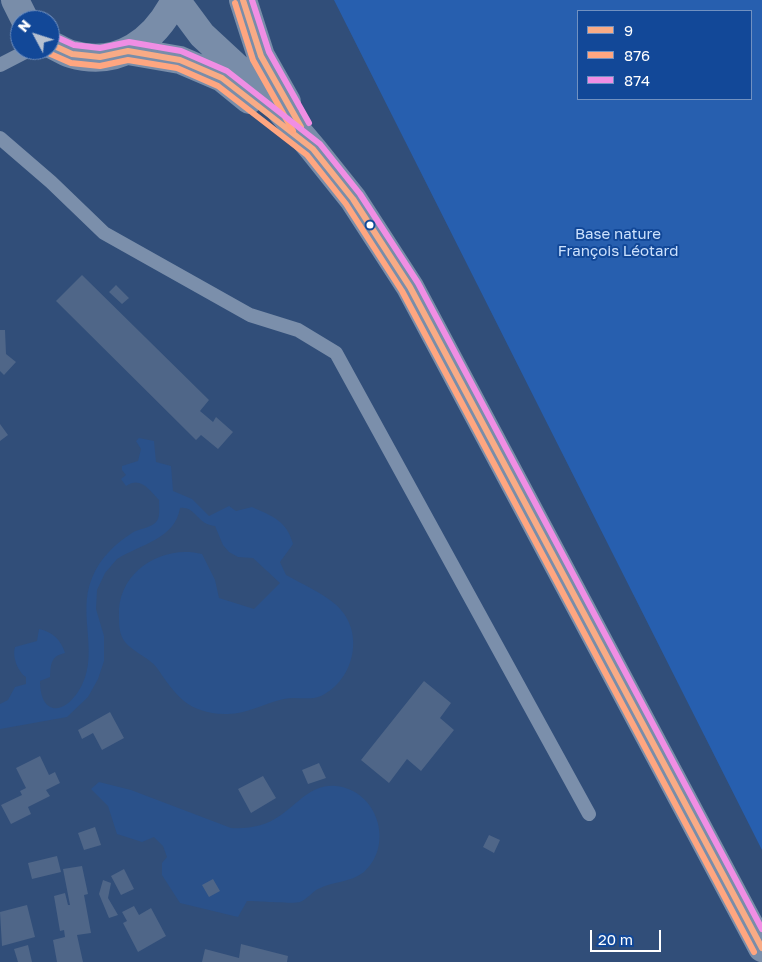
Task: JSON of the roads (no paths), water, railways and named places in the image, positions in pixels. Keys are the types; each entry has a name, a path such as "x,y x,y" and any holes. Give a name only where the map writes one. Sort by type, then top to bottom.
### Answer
{"main road":[{"path":"60,49 72,54 100,57 128,51 149,38 165,20 176,0 202,34 270,98 353,199 410,286 762,948"},
{"path":"243,0 261,56 313,149"},
{"path":"128,51 180,60 222,78 313,149"}],"lane":[{"path":"0,138 51,182 104,233 250,315 298,330 336,353 589,814"}],"park label":[{"name":"Base nature François Léotard","path":"618,242"}]}
